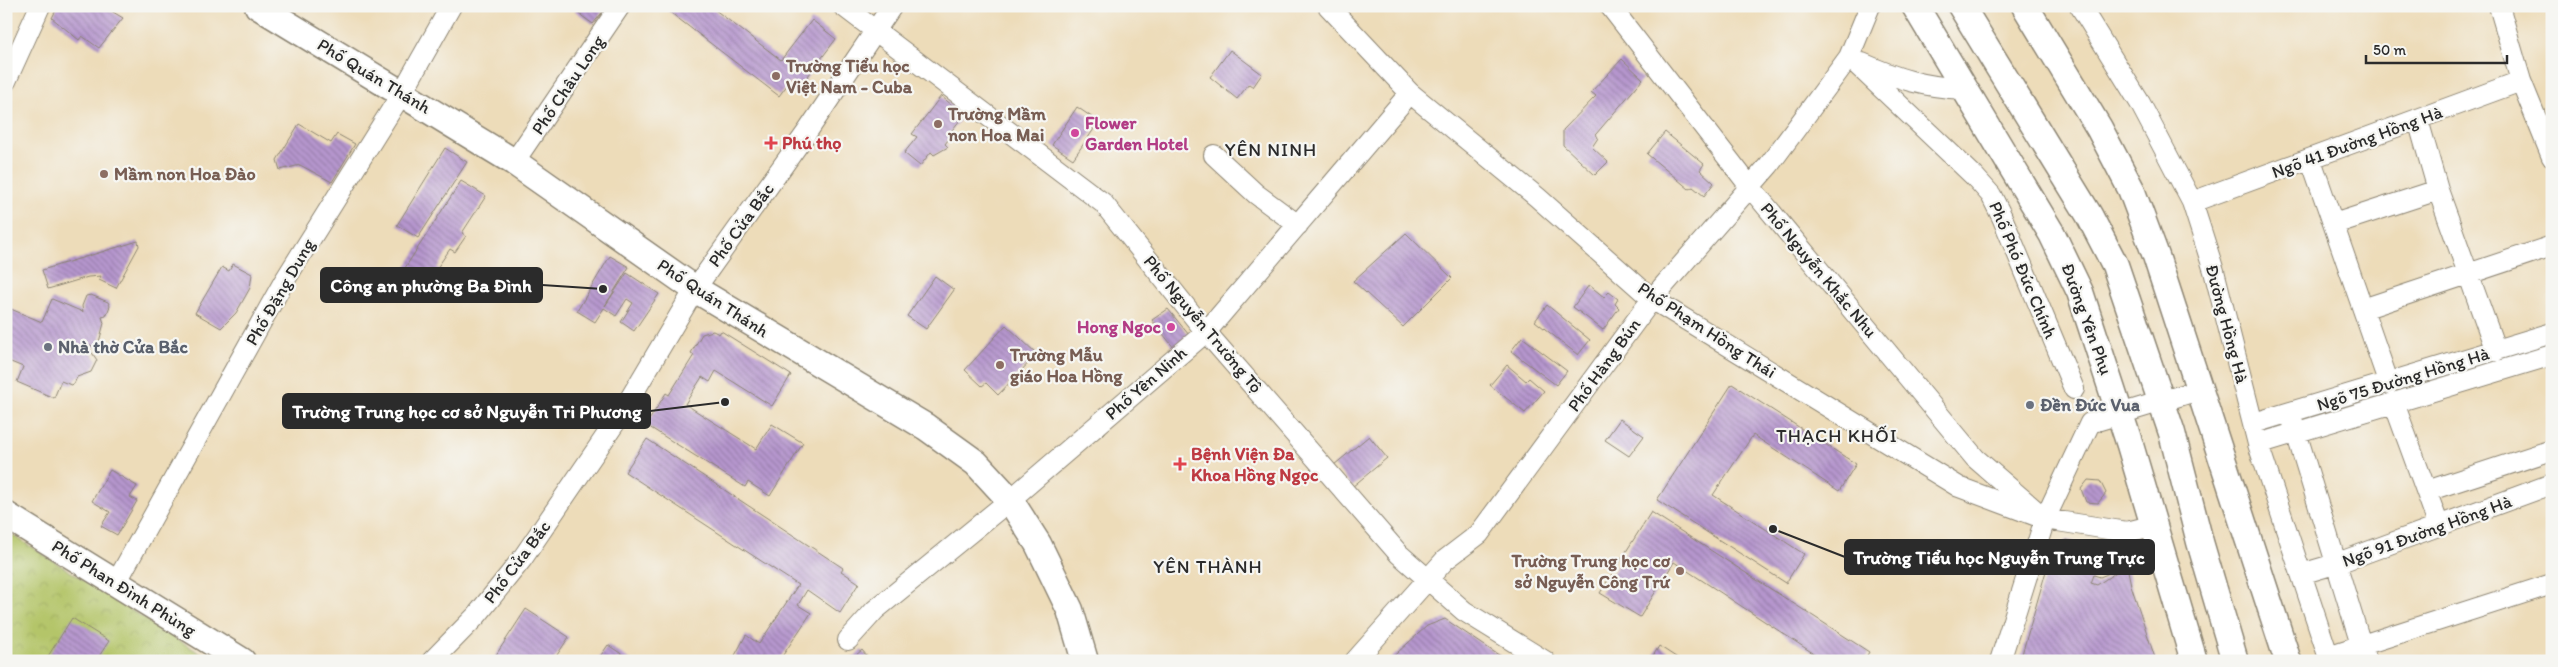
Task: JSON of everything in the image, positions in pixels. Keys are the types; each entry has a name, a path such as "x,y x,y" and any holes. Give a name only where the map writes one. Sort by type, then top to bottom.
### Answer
{"main road":[{"name":"Phố Quán Thánh","path":"258,6 514,162 695,289 926,427 976,463 1010,500 1038,544 1070,610 1085,661"},
{"name":"Đường Yên Phụ","path":"1915,6 2067,261 2080,292 2120,414 2155,525 2194,661"},
{"path":"1961,6 2089,215 2115,265 2162,400 2235,661"},
{"path":"2025,6 2099,128 2131,190 2156,256 2288,661"},
{"name":"Phố Phan Đình Phùng","path":"6,515 242,661"}],"street":[{"path":"6,81 40,6"},
{"name":"Phố Đặng Dung","path":"116,583 283,283 402,93 451,6"},
{"name":"Phố Châu Long","path":"514,162 620,6"},
{"name":"Phố Nguyễn Trường Tộ","path":"843,6 1102,203 1206,332 1399,554 1464,612 1545,661"},
{"name":"Phố Cửa Bắc","path":"432,661 477,615 522,559 619,417 695,289 807,132 892,6"},
{"name":"Phố Phạm Hồng Thái","path":"1328,6 1410,93 1537,197 1652,299 1959,487 2045,519 2127,532 2155,525"},
{"name":"Phố Nguyễn Khắc Nhu","path":"1610,6 1751,188 1975,458 2045,519"},
{"name":"Phố Hàng Bún","path":"1355,661 1446,560 1479,534 1652,299 1751,188 1848,57 1870,6"},
{"name":"Đường Hồng Hà","path":"2080,6 2140,104 2192,202 2214,271 2258,444 2329,659"},
{"path":"2499,6 2521,81 2552,157"},
{"path":"1848,57 1900,80 1933,88 1964,89"},
{"name":"Phố Phó Đức Chính","path":"1848,57 1974,176 1991,195 2074,389"},
{"name":"Ngõ 41 Đường Hồng Hà","path":"2192,202 2311,160 2521,81"},
{"name":"Phố Yên Ninh","path":"848,640 875,610 1010,500 1206,332 1410,93"},
{"path":"2418,120 2438,190 2496,351"},
{"path":"1214,155 1256,194 1298,225"},
{"path":"2311,160 2439,526"},
{"path":"2334,224 2438,190"},
{"path":"2363,309 2552,246"},
{"name":"Ngõ 75 Đường Hồng Hà","path":"2392,393 2496,351 2552,332"},
{"name":"Ngõ 75 Đường Hồng Hà","path":"2254,424 2293,422 2392,393 2552,355"},
{"path":"2000,661 2045,519 2090,423 2199,390"},
{"path":"2293,422 2335,564 2364,653"},
{"name":"Ngõ 75 Đường Hồng Hà","path":"2258,444 2293,422"},
{"name":"Ngõ 91 Đường Hồng Hà","path":"2426,491 2552,450"},
{"path":"1959,487 1971,483 1974,478 1975,458"},
{"name":"Ngõ 91 Đường Hồng Hà","path":"2301,574 2335,564 2552,484"},
{"path":"2329,659 2364,653 2552,584"}],"green space":[{"path":"6,531 212,661 6,661"}],"building":[{"path":"58,6 103,6 123,18 99,48 82,36 79,40 52,18"},
{"path":"578,6 599,6 604,10 593,24 575,11"},
{"path":"662,6 710,6 781,60 812,20 836,39 799,88 793,83 788,84 779,96"},
{"path":"1230,50 1262,74 1253,87 1249,84 1237,99 1210,77"},
{"path":"1622,59 1643,79 1596,134 1598,138 1592,147 1608,162 1595,175 1563,145 1563,130 1596,96 1591,92"},
{"name":"Trường Mầm non Hoa Mai","path":"941,96 964,115 949,134 951,136 945,144 948,147 934,155 931,152 920,166 904,153 917,137 912,134"},
{"name":"Flower Garden Hotel","path":"1077,107 1099,122 1073,159 1052,145"},
{"path":"299,124 331,143 337,134 355,144 332,182 300,165 280,170 277,160"},
{"path":"1665,132 1704,164 1700,170 1714,183 1704,196 1693,187 1689,189 1647,154"},
{"path":"445,148 467,162 418,238 397,225"},
{"path":"461,181 486,196 462,233 466,236 455,252 450,249 437,268 442,271 430,288 403,271"},
{"path":"1406,233 1452,278 1403,327 1353,281"},
{"path":"138,241 139,246 116,288 99,280 101,276 88,277 48,289 42,270"},
{"path":"610,256 629,267 605,306 627,273 659,294 634,331 621,322 633,303 627,299 616,316 604,308 595,322 577,311"},
{"path":"233,264 252,274 250,288 236,313 221,328 195,313 222,267 229,271"},
{"path":"935,276 954,290 926,329 907,316"},
{"path":"1589,285 1604,297 1609,292 1618,299 1615,304 1619,308 1603,330 1573,307"},
{"name":"Nhà thờ Cửa Bắc","path":"91,295 108,302 110,306 106,316 102,317 104,323 98,346 90,345 88,347 97,360 91,372 77,377 74,384 71,385 61,381 54,398 17,382 23,367 6,360 6,307 42,322 52,299 83,312 82,306 86,296"},
{"path":"1547,305 1590,340 1578,355 1535,321"},
{"name":"Hong Ngoc","path":"1168,309 1189,335 1178,353 1152,320"},
{"path":"1006,325 1037,354 998,395 986,383 982,386 965,370"},
{"path":"713,331 719,334 721,331 791,375 772,406 716,371 710,382 702,377 685,404 756,449 772,424 803,443 770,496 748,482 745,487 646,425 666,393 669,395 694,355 691,353 702,334"},
{"path":"1522,337 1567,371 1556,385 1511,351"},
{"path":"1507,365 1526,381 1529,378 1544,391 1525,413 1490,385"},
{"path":"1732,384 1856,464 1839,491 1753,435 1713,495 1804,554 1786,583 1657,500"},
{"path":"1620,419 1644,436 1629,456 1605,440"},
{"path":"1369,436 1387,458 1352,487 1334,465"},
{"path":"647,439 843,568 841,571 859,583 840,613 807,590 798,605 811,613 779,661 767,661 761,657 759,661 732,661 746,635 759,644 798,585 625,472"},
{"path":"110,470 137,486 130,497 137,501 117,535 101,526 110,512 92,501"},
{"path":"2088,480 2100,481 2106,493 2098,503 2086,502 2081,489"},
{"path":"1651,512 1869,652 1864,661 1825,661 1674,562 1640,617 1600,593"},
{"path":"2067,540 2118,551 2112,572 2100,577 2094,575 2091,583 2097,585 2121,569 2121,558 2124,552 2131,585 2156,661 2020,661 2053,547"},
{"path":"526,609 569,637 553,661 492,661"},
{"path":"72,618 109,641 96,661 45,661"},
{"path":"1445,619 1509,661 1388,661 1427,626"},
{"path":"608,645 632,661 597,661"},
{"path":"1659,646 1682,661 1650,661"},
{"path":"862,650 871,661 849,661"}],"place":[{"name":"Trường Tiểu học Việt Nam - Cuba","path":"776,76"},
{"name":"Trường Mầm non Hoa Mai","path":"938,124"},
{"name":"Flower Garden Hotel","path":"1075,133"},
{"name":"Phú thọ","path":"771,143"},
{"name":"Mầm non Hoa Đào","path":"104,174"},
{"name":"Công an phường Ba Đình","path":"603,289"},
{"name":"Hong Ngoc","path":"1171,327"},
{"name":"Nhà thờ Cửa Bắc","path":"48,347"},
{"name":"Trường Mẫu giáo Hoa Hồng","path":"1000,365"},
{"name":"Trường Trung học cơ sở Nguyễn Tri Phương","path":"725,402"},
{"name":"Đền Đức Vua","path":"2030,405"},
{"name":"Bệnh Viện Đa Khoa Hồng Ngọc","path":"1180,464"},
{"name":"Trường Tiểu học Nguyễn Trung Trực","path":"1773,529"},
{"name":"Trường Trung học cơ sở Nguyễn Công Trứ","path":"1680,571"}],"district":[{"name":"YÊN NINH","path":"1271,149"},
{"name":"THẠCH KHỐI","path":"1837,435"},
{"name":"YÊN THÀNH","path":"1208,566"}]}
